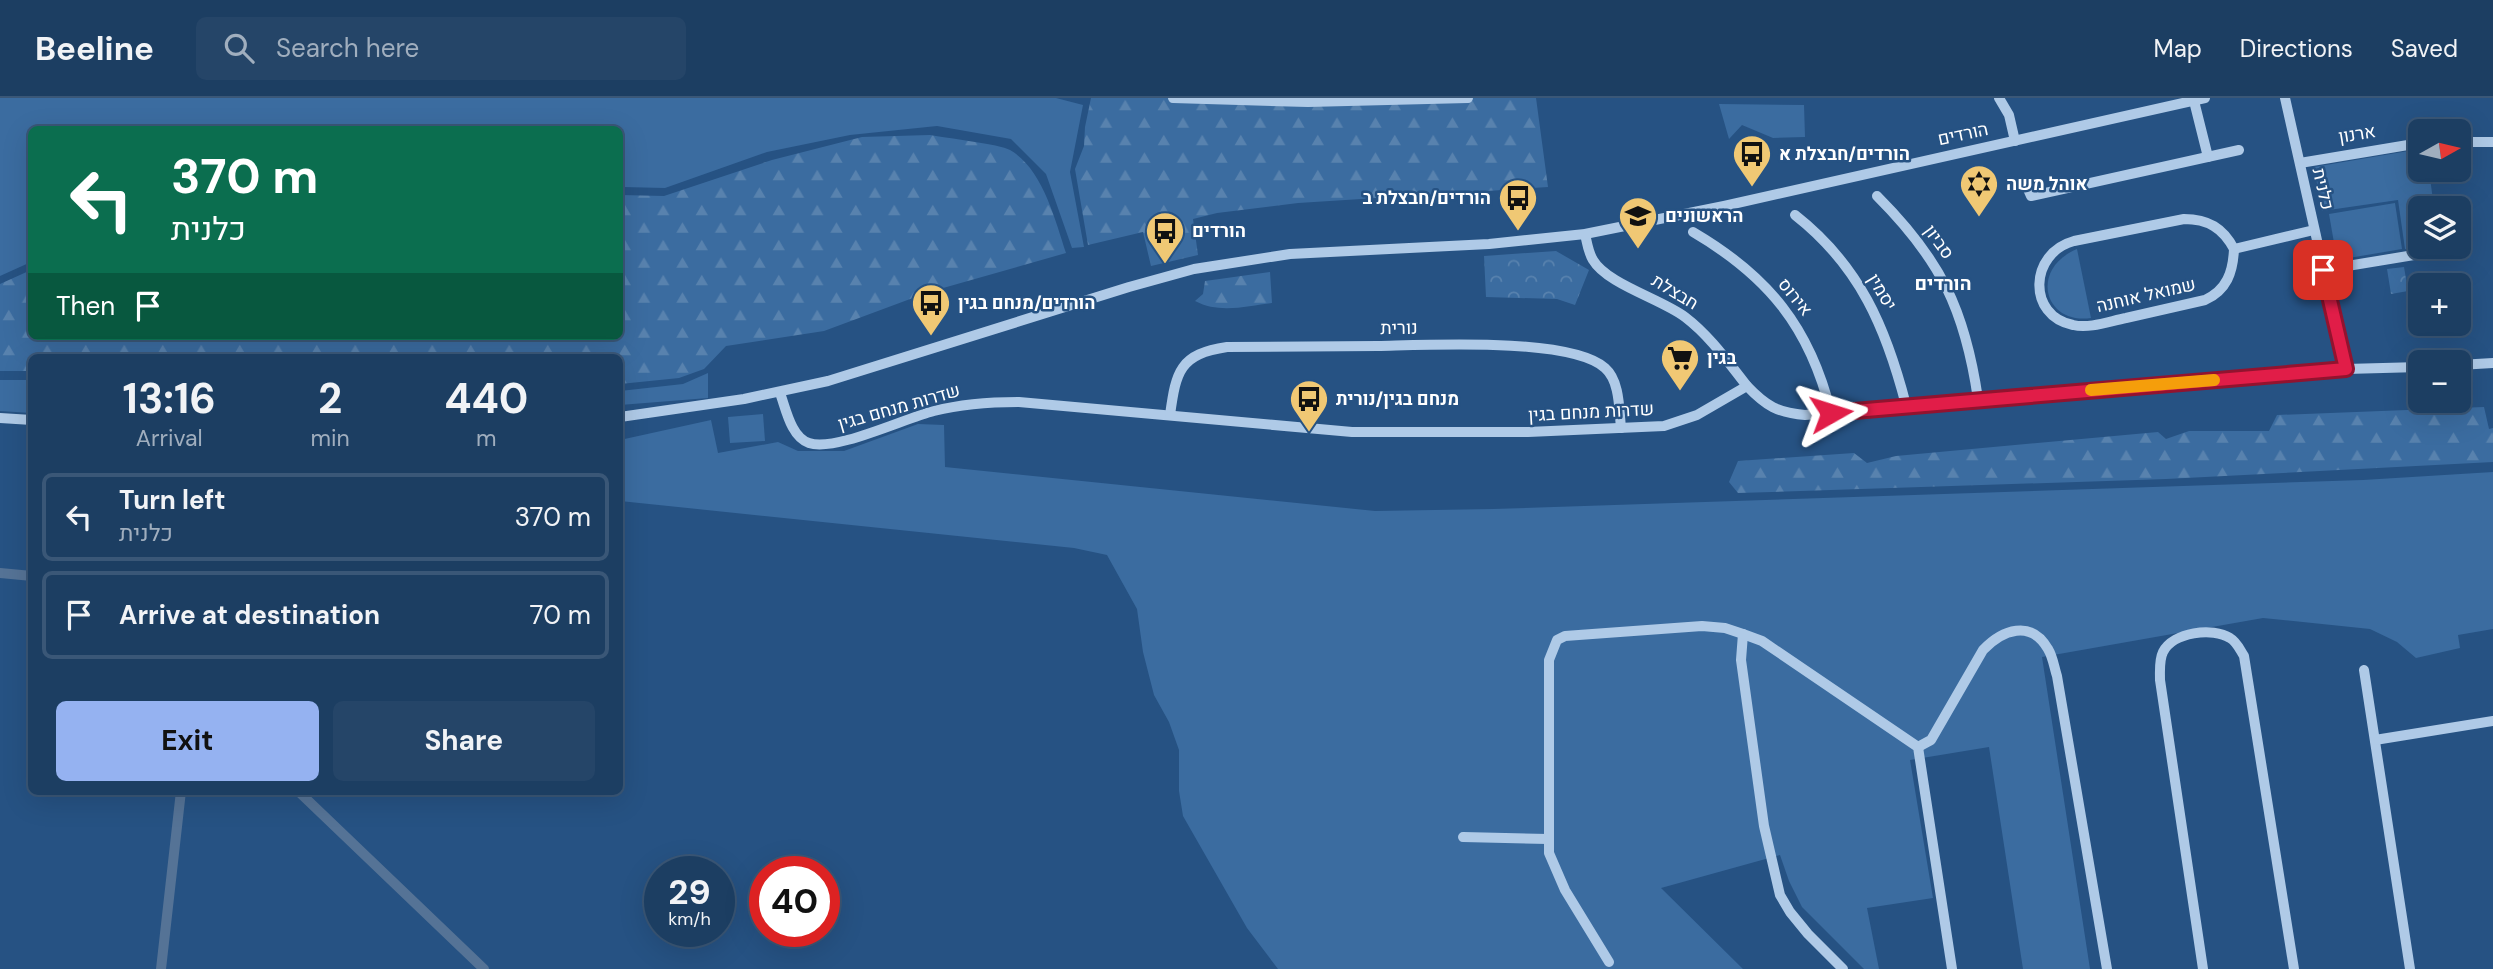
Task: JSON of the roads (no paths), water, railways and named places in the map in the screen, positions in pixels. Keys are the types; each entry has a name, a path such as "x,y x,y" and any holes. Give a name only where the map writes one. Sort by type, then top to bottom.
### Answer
{"street":[{"path":"1173,98 1308,102 1468,98"},
{"path":"1999,98 2009,115 2015,141"},
{"name":"כלנית","path":"2285,98 2346,369"},
{"path":"2200,99 2208,157"},
{"name":"הורדים","path":"623,416 780,393 828,382 1118,290 1194,269 1290,254 1489,244 1585,234 2200,99"},
{"path":"2471,142 2493,142"},
{"name":"ארנון","path":"2300,163 2408,145"},
{"path":"2027,187 2031,196 2239,150"},
{"name":"סביון","path":"1877,196 1910,232 1940,273 1966,334 1978,399"},
{"name":"יסמין","path":"1796,215 1843,264 1869,302 1890,347 1906,405"},
{"name":"שמואל אוחנה","path":"2184,219 2197,219 2217,227 2234,249 2230,276 2217,294 2205,300 2082,327 2061,321 2044,304 2038,283 2045,260 2062,245 2184,219"},
{"path":"2234,249 2314,230"},
{"name":"אירוס","path":"1693,232 1724,250 1743,266 1792,318 1816,360 1831,413"},
{"name":"חבצלת","path":"1585,234 1592,259 1599,268 1684,315 1711,340 1747,386"},
{"path":"2323,270 2408,256"},
{"name":"נורית","path":"1170,415 1176,379 1181,369 1197,354 1210,350 1227,347 1500,345 1558,352 1598,363 1607,370 1616,389 1621,428"},
{"path":"2471,364 2493,363"},
{"path":"1747,386 1758,398 1787,414 1831,413 2346,369 2408,367"},
{"name":"שדרות מנחם בגין","path":"780,393 798,435 807,443 817,444 847,440 935,411 983,403 1019,402 1352,432 1469,433 1646,428 1681,422 1747,386"},
{"path":"0,418 28,420"},
{"path":"1609,962 1565,890 1549,853 1549,660 1557,640 1565,636 1702,626 1725,628 1762,641 1917,747 1952,969"},
{"path":"1917,747 1931,740 1983,650 2002,633 2025,631 2038,636 2050,651 2057,676 2107,969"},
{"path":"2203,969 2162,693 2160,663 2166,647 2174,640 2210,632 2230,638 2244,656 2294,969"},
{"path":"1743,634 1741,660 1764,826 1780,895 1808,934 1843,969"},
{"path":"2364,670 2410,969"},
{"path":"2375,740 2493,721"},
{"path":"1463,837 1548,839"}],"waterway":[{"path":"0,573 28,576"},
{"path":"161,969 181,795"},
{"path":"302,795 484,969"}],"place":[{"name":"הורדים/חבצלת א","path":"1752,188"},
{"name":"אוהל משה","path":"1979,218"},
{"name":"הורדים/חבצלת ב","path":"1518,232"},
{"name":"הראשונים","path":"1638,250"},
{"name":"הורדים","path":"1165,265"},
{"name":"הורדים/מנחם בגין","path":"931,337"},
{"name":"בגין","path":"1680,392"},
{"name":"מנחם בגין/נורית","path":"1309,433"}],"district":[{"name":"הורדים","path":"1943,283"}]}
